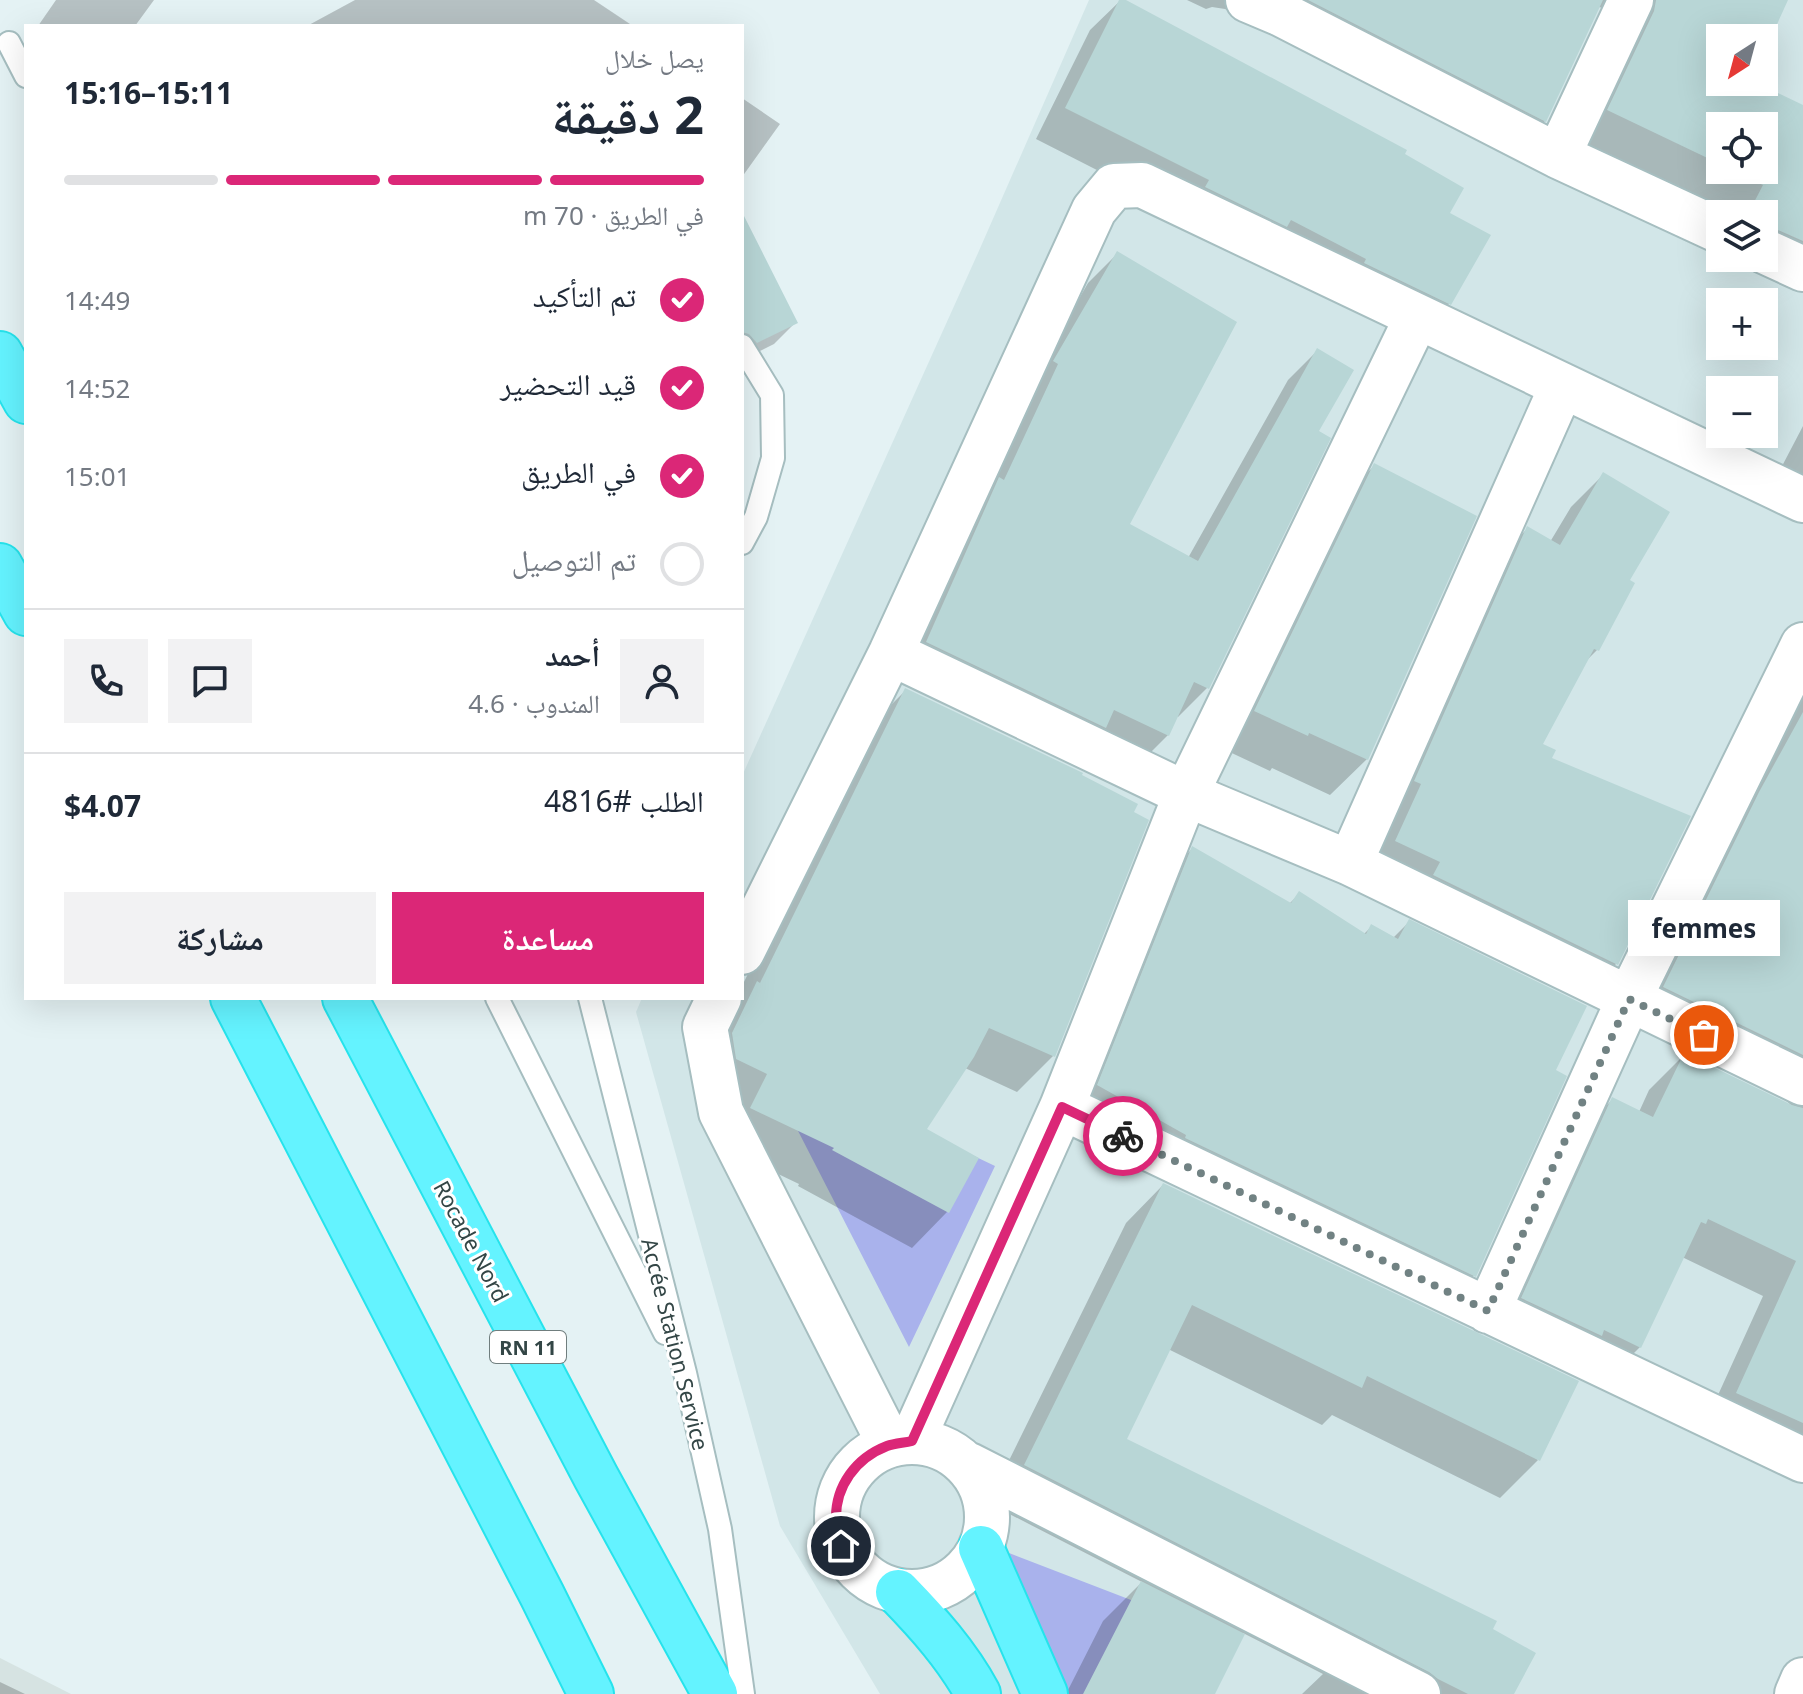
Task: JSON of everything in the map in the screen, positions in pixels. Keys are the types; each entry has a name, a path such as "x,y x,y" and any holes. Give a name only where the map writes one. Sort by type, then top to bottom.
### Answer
{"highway":[{"path":"0,354 24,397"},
{"path":"0,566 24,609"},
{"path":"234,1000 591,1694"},
{"name":"Rocade Nord","path":"346,1000 596,1477 715,1694"},
{"path":"981,1548 1045,1694"},
{"path":"898,1592 955,1657 978,1694"}],"street":[{"path":"1558,156 1631,0"},
{"path":"1272,5 1558,156 1706,225"},
{"path":"744,948 891,653 1094,210 1114,186 1142,185 1803,500"},
{"path":"1778,257 1803,269"},
{"path":"901,1443 1062,1107 1186,794 1417,317"},
{"path":"1350,863 1562,386"},
{"path":"1488,1311 1629,999 1803,645"},
{"path":"891,653 1186,794 1350,863 1803,1083"},
{"path":"718,1000 705,1027 721,1112 901,1443"},
{"path":"1062,1107 1803,1460"},
{"path":"969,1465 986,1503 987,1526 981,1548 967,1570 948,1585 923,1593 898,1592 874,1583 855,1567 841,1546 836,1521 838,1496 849,1473 868,1455 901,1443 931,1444 1418,1694"},
{"path":"1797,1694 1803,1680"}],"lane":[{"path":"12,45 24,72"},
{"path":"744,349 772,395 773,458 756,517 744,539"},
{"path":"498,1000 685,1373"},
{"name":"Accée Station Service","path":"591,1000 685,1373 720,1529 743,1694"}],"shaded area":[{"path":"1089,0 1803,0 1803,1694 880,1694 780,1526 636,1012 641,1000 744,1000 744,772"},
{"path":"758,1053 995,1166 909,1347"},
{"path":"1009,1553 1144,1605 1103,1694 1066,1694"},
{"path":"0,1658 71,1694 0,1694"}],"building":[{"path":"1119,0 1126,0 1407,150 1405,154 1464,188 1450,213 1491,235 1451,305 1364,263 1366,259 1291,220 1287,227 1205,187 1209,180 1065,108"},
{"path":"1308,0 1603,0 1546,122"},
{"path":"1656,0 1788,0 1777,24 1706,24 1706,96 1778,96 1778,93 1803,105 1803,241 1778,230 1778,200 1755,200 1761,184 1778,184 1778,112 1706,112 1706,157 1607,110 1654,11"},
{"path":"744,216 798,323 757,343 744,333"},
{"path":"1117,251 1237,322 1130,524 1198,561 1317,348 1354,370 1319,431 1331,438 1209,689 1194,682 1169,736 1114,710 1106,728 926,642 999,477 1004,480 1058,364 1053,361"},
{"path":"1374,463 1477,516 1368,760 1254,711"},
{"path":"1603,472 1670,512 1630,580 1635,583 1599,651 1594,649 1543,744 1556,750 1552,758 1691,816 1618,965 1433,875 1440,862 1395,841 1421,784 1414,781 1527,526 1560,545"},
{"path":"905,688 1083,773 1138,804 1134,812 1149,820 1055,1057 989,1028 927,1129 979,1158 949,1213 832,1150 834,1148 750,1108 767,1074 736,1059 732,1033 757,981 760,983"},
{"path":"1803,712 1803,1055 1663,987 1759,792"},
{"path":"1192,846 1291,903 1299,891 1366,934 1371,924 1398,939 1409,919 1587,1006 1556,1070 1567,1076 1476,1277 1185,1138 1186,1135 1097,1085"},
{"path":"1684,1053 1803,1108 1803,1423 1736,1393 1796,1261 1708,1219 1706,1224 1701,1222 1641,1348 1604,1330 1602,1336 1521,1298 1612,1097 1653,1117"},
{"path":"1163,1183 1579,1381 1540,1461 1367,1376 1362,1388 1192,1305 1127,1439 1497,1621 1493,1629 1536,1653 1514,1694 1468,1694 1024,1465"},
{"path":"1141,1581 1245,1634 1215,1694 1083,1694"}],"way so far":[{"path":"1123,1136 1488,1311 1629,999 1704,1035"}],"place":[{"name":"femmes","path":"1704,1035"}],"route":[{"path":"841,1546 836,1521 838,1496 849,1473 868,1455 890,1445 912,1441 1062,1107 1123,1136"}]}
